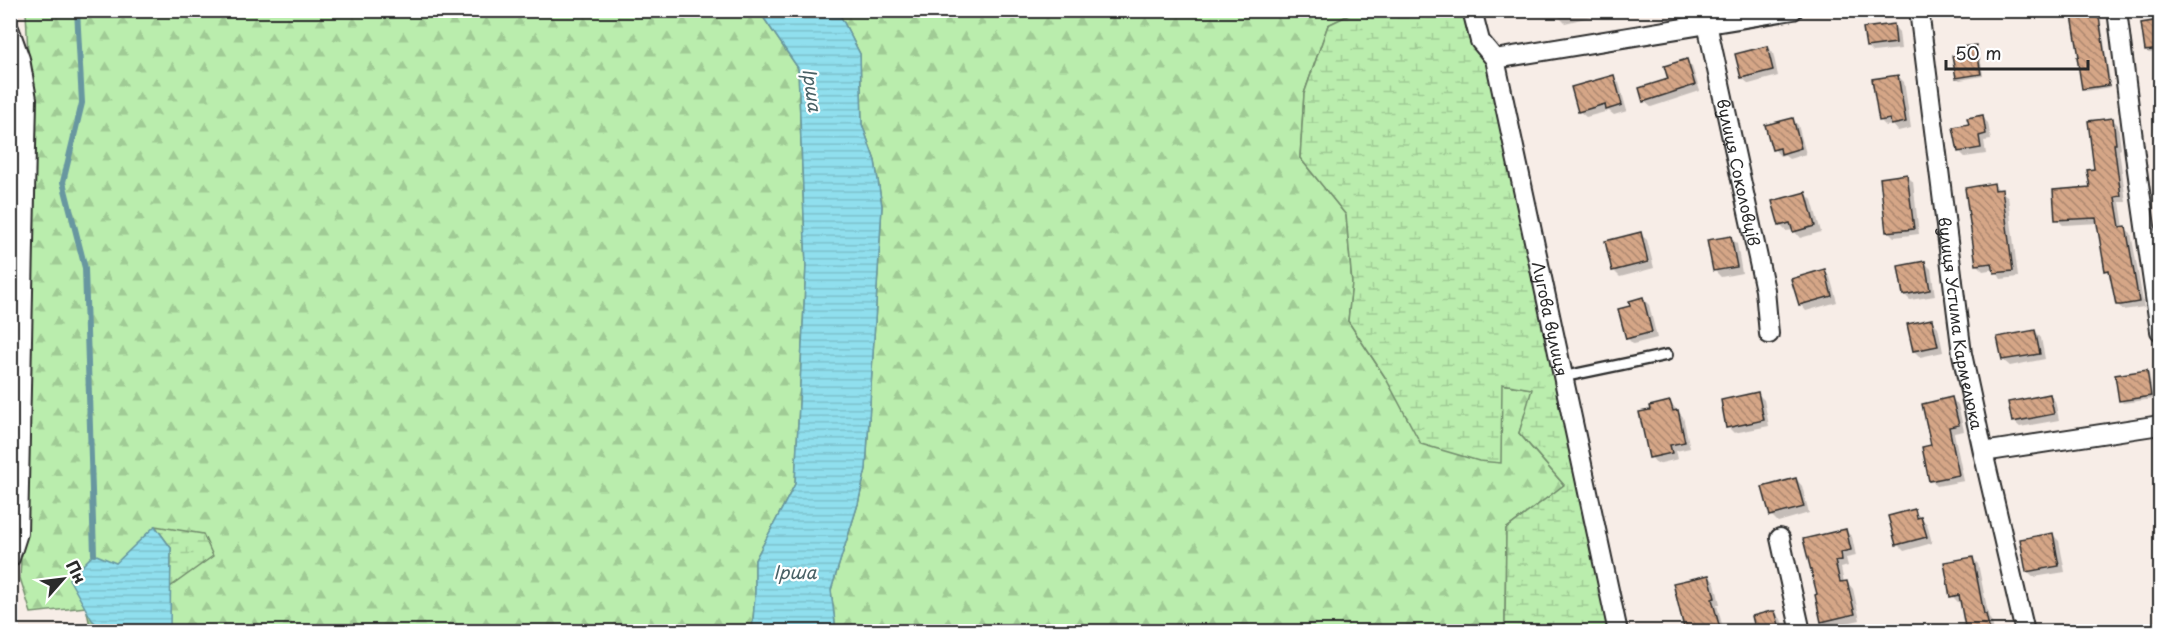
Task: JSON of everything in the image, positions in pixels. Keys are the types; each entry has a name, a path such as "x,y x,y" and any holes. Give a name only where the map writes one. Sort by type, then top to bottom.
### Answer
{"street":[{"name":"Лугова вулиця","path":"1472,10 1480,41 1495,59 1617,632"},
{"path":"1495,59 1706,18 1793,10"},
{"name":"вулиця Устима Кармелюка","path":"1919,10 1962,354 2025,632"},
{"path":"2117,10 2160,331"},
{"name":"вулиця Соколовців","path":"1706,18 1765,290 1769,334"},
{"path":"10,31 15,61 27,99 18,533 10,558"},
{"path":"1983,452 2160,425"},
{"path":"1780,538 1801,632"}],"lane":[{"path":"1562,377 1667,355"}],"green space":[{"path":"26,11 759,11 798,68 806,266 795,484 755,560 752,631 91,631 86,607 31,613 20,578 27,433 28,55"},
{"path":"838,11 1351,11 1351,14 1328,25 1304,94 1300,158 1346,215 1352,283 1348,321 1385,377 1502,384 1533,389 1519,433 1564,485 1506,529 1505,623 1500,631 836,631 831,590 858,504 866,469 882,206 875,161 862,124 860,54"},
{"path":"1351,11 1466,11 1466,31 1469,39 1498,77 1610,631 1500,631 1505,623 1506,529 1564,485 1519,433 1532,389 1502,384 1501,463 1479,461 1421,444 1385,377 1348,321 1352,283 1346,215 1300,158 1304,94 1328,25 1351,14"},
{"path":"155,526 203,534 213,556 170,587 171,548"}],"water":[{"name":"Ірша","path":"759,11 838,11 860,54 862,124 875,161 882,206 866,469 858,504 831,590 836,631 752,631 755,560 795,484 806,266 798,68"},
{"path":"155,526 171,548 170,631 104,631 92,620 69,579 94,554 116,563"}],"building":[{"path":"2071,10 2098,10 2109,85 2082,89"},
{"path":"2160,20 2160,49 2145,51 2141,23"},
{"path":"1894,24 1896,43 1866,47 1863,28"},
{"path":"1976,45 1981,74 1956,78 1952,56 1963,54 1962,47"},
{"path":"1767,46 1773,70 1741,78 1735,54"},
{"path":"1687,59 1695,85 1643,102 1639,88 1668,79 1664,66"},
{"path":"1614,75 1622,105 1606,110 1605,104 1578,112 1571,87"},
{"path":"1898,75 1906,122 1891,125 1890,119 1879,121 1872,79"},
{"path":"1983,115 1986,134 1979,136 1981,148 1958,152 1953,127 1969,124 1967,118"},
{"path":"1793,118 1801,148 1781,154 1780,148 1772,150 1765,125"},
{"path":"2113,118 2121,196 2115,197 2120,227 2126,226 2139,302 2121,305 2116,305 2109,270 2105,271 2096,218 2055,220 2053,190 2090,187 2087,170 2094,169 2088,121"},
{"path":"1907,174 1914,229 1886,232 1880,178"},
{"path":"1994,183 1995,190 2002,189 2013,271 1994,273 1992,263 1976,265 1965,188"},
{"path":"1806,192 1815,226 1793,232 1790,223 1779,226 1772,201"},
{"path":"1641,232 1648,262 1612,271 1605,241"},
{"path":"1731,236 1737,267 1713,271 1707,240"},
{"path":"1925,261 1930,290 1903,295 1898,266"},
{"path":"1825,269 1832,296 1799,305 1791,279"},
{"path":"1643,297 1652,332 1626,339 1618,309 1630,306 1629,301"},
{"path":"1932,319 1938,346 1913,351 1907,324"},
{"path":"2035,330 2040,354 2002,360 1997,337"},
{"path":"2147,370 2151,396 2119,401 2115,375"},
{"path":"1758,392 1764,420 1726,428 1721,400"},
{"path":"2050,394 2054,414 2012,422 2008,402"},
{"path":"1952,397 1959,425 1949,427 1959,475 1929,481 1922,447 1931,445 1922,404"},
{"path":"1670,401 1673,411 1678,410 1685,442 1670,445 1672,453 1649,458 1639,412 1650,410 1649,406"},
{"path":"1796,478 1804,507 1770,516 1762,487"},
{"path":"1915,509 1917,518 1921,517 1927,537 1896,545 1888,516"},
{"path":"1846,529 1851,550 1841,552 1842,560 1835,561 1840,582 1847,581 1855,614 1821,622 1815,595 1817,594 1803,539"},
{"path":"2053,533 2059,566 2026,572 2020,539"},
{"path":"1973,557 1984,614 1986,614 1990,632 1966,632 1959,595 1950,597 1944,562"},
{"path":"1709,575 1715,598 1712,599 1721,632 1685,632 1673,583"},
{"path":"1775,611 1781,632 1756,632 1752,616"}],"waterway":[{"path":"77,10 82,103 63,182 85,268 94,554"}]}
